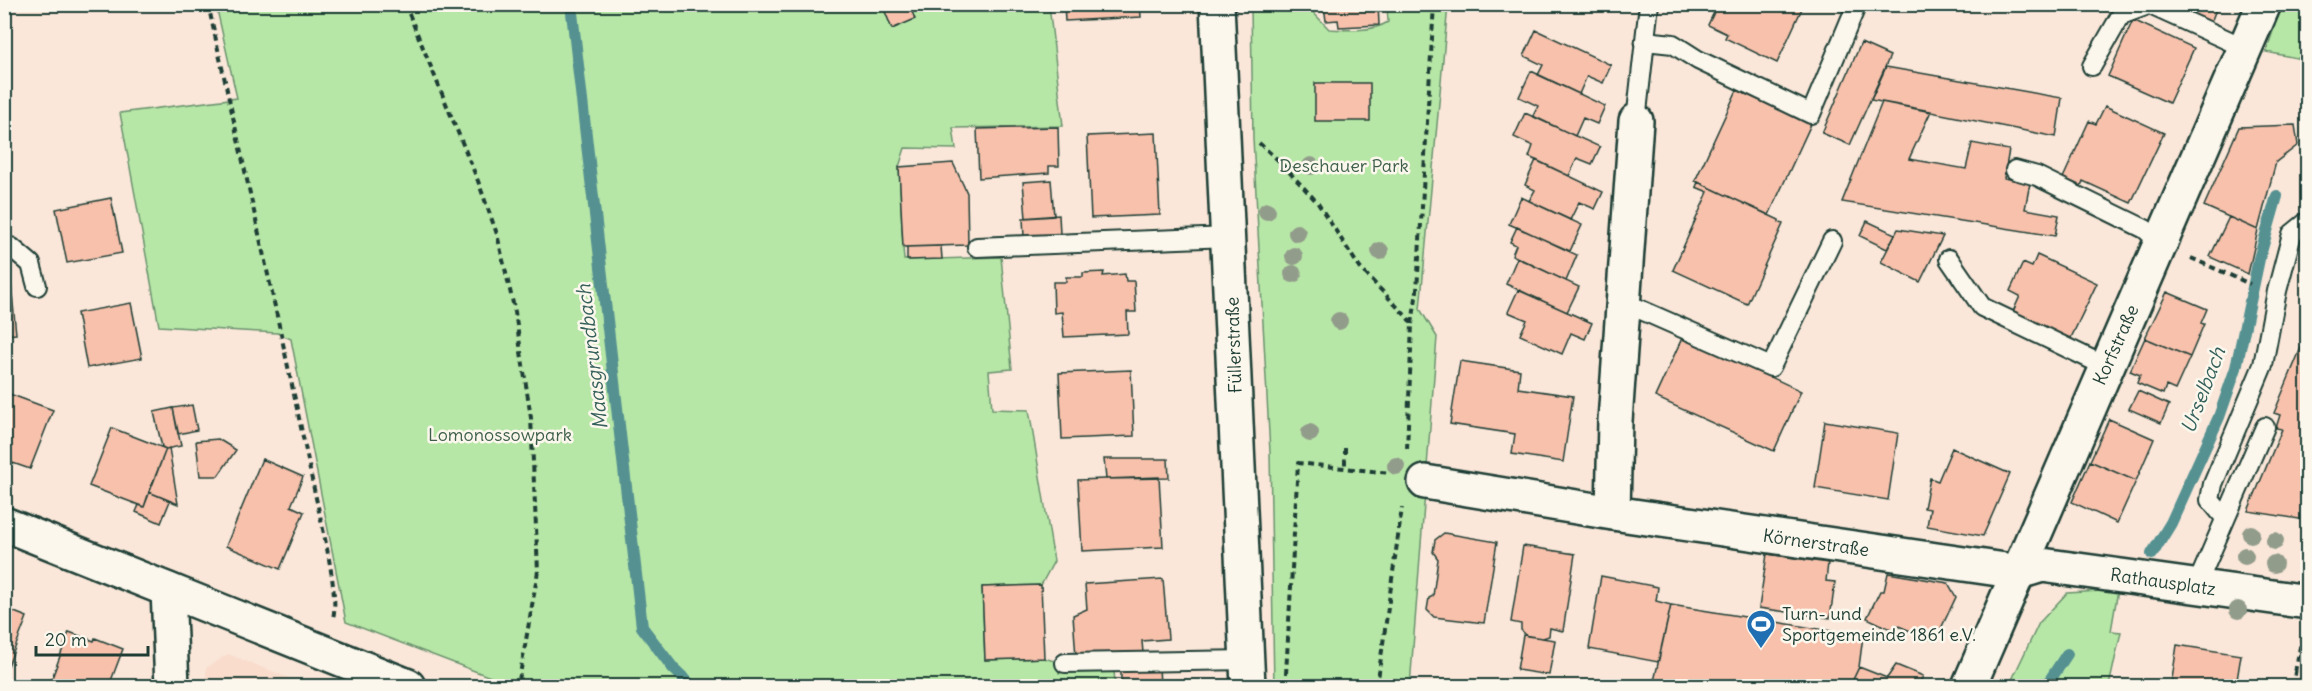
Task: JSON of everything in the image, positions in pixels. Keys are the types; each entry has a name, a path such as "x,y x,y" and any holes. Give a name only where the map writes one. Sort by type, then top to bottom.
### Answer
{"street":[{"name":"Füllerstraße","path":"1217,4 1248,673"},
{"name":"Korfstraße","path":"1969,687 2264,4"},
{"path":"1613,513 1615,421 1636,122"},
{"name":"Körnerstraße","path":"1415,479 1613,513 2019,572"},
{"path":"4,524 408,687"},
{"name":"Rathausplatz","path":"2019,572 2042,565 2307,602"},
{"path":"168,590 172,687"}],"lane":[{"path":"1636,122 1648,4"},
{"path":"1645,41 1673,44 1698,60 1811,114 1857,4"},
{"path":"2092,66 2121,15 2148,5 2245,48"},
{"path":"2015,170 2037,176 2145,229 2161,244"},
{"path":"2225,518 2210,500 2213,484 2263,365 2277,291 2292,234 2307,221"},
{"path":"977,248 1229,237"},
{"path":"1623,302 1771,367 1832,241"},
{"path":"4,248 11,247 31,264 37,286"},
{"path":"1949,259 1982,307 2107,367"},
{"path":"2196,587 2265,427"},
{"path":"1065,663 1248,673"}],"path":[{"path":"208,4 328,559 336,609 324,654"},
{"path":"405,4 478,181 496,234 515,312 531,418 538,571 518,687"},
{"path":"1377,687 1415,479 1412,324 1417,291 1434,4"},
{"path":"1278,160 1317,202 1360,268 1412,324"},
{"path":"2161,244 2242,281"},
{"path":"1345,448 1346,467"},
{"path":"1286,675 1298,463 1346,467 1415,479"},
{"path":"2298,656 2307,658"},
{"path":"2293,687 2297,662"},
{"path":"2295,672 2307,674"}],"shaded area":[{"path":"228,654 305,686 206,686 206,668"}],"green space":[{"path":"2282,4 2307,5 2307,33 2302,59 2266,52"},
{"name":"Lomonossowpark","path":"216,5 1049,5 1063,126 953,128 956,149 905,148 899,167 904,260 1001,257 1012,369 989,371 992,409 1029,410 1054,561 1041,585 982,587 985,660 1044,658 1058,662 1059,673 1114,669 1115,686 514,686 346,622 291,339 277,333 159,326 120,113 237,98"},
{"name":"Deschauer Park","path":"1251,5 1306,5 1329,29 1352,30 1367,29 1388,22 1387,5 1448,5 1420,309 1437,337 1410,686 1274,686 1270,452 1253,138"},
{"path":"2118,590 2111,631 2121,632 2109,686 2009,686 2039,623 2067,593"}],"building":[{"path":"882,4 909,4 915,19 892,29"},
{"path":"1064,4 1140,4 1141,17 1065,21"},
{"path":"1316,4 1378,4 1379,25 1339,27 1338,20 1326,21 1325,13"},
{"path":"1718,4 1804,4 1777,63 1725,38 1727,34 1708,25"},
{"path":"2166,4 2218,4 2210,25"},
{"path":"2133,20 2194,48 2169,103 2108,76"},
{"path":"1536,30 1611,65 1603,83 1587,76 1579,94 1538,75 1543,65 1524,56"},
{"path":"1861,43 1890,56 1850,145 1822,133"},
{"path":"1886,67 2062,98 2056,137 1871,100"},
{"path":"1531,71 1605,106 1597,124 1583,118 1575,136 1533,116 1538,106 1519,97"},
{"path":"1315,83 1370,83 1370,121 1315,121"},
{"path":"1737,90 1811,124 1769,215 1695,181"},
{"path":"1882,102 1931,111 1909,159 1966,169 1972,143 2009,150 2004,178 2030,183 2025,209 2059,215 2055,236 1842,202"},
{"path":"2105,106 2164,133 2131,203 2083,181 2081,186 2063,178 2089,121 2096,124"},
{"path":"1525,113 1600,147 1592,164 1577,158 1569,176 1529,157 1533,146 1514,137"},
{"path":"2295,125 2298,145 2276,162 2258,230 2204,206 2239,127"},
{"path":"1058,127 1059,166 1049,166 1049,173 979,178 977,129"},
{"path":"1156,133 1160,215 1091,218 1087,136"},
{"path":"1536,160 1603,192 1595,209 1579,202 1570,220 1529,201 1535,190 1525,185"},
{"path":"953,163 967,193 968,245 903,247 899,167"},
{"path":"1051,180 1054,216 1026,218 1023,182"},
{"path":"1698,182 1779,220 1783,224 1747,304 1673,270 1708,192 1696,187"},
{"path":"1521,197 1582,225 1570,251 1509,224"},
{"path":"111,198 122,253 67,263 56,209"},
{"path":"1059,215 1060,234 1024,237 1023,218"},
{"path":"2229,217 2258,230 2248,274 2210,257"},
{"path":"1867,221 1895,234 1887,249 1860,236"},
{"path":"1517,227 1577,255 1566,281 1512,255 1516,245 1510,242"},
{"path":"1898,229 1943,236 1920,282 1881,262"},
{"path":"941,246 942,259 907,260 907,247"},
{"path":"2037,255 2097,283 2069,342 2011,316 2020,296 2010,291 2023,263 2032,267"},
{"path":"1517,258 1579,287 1567,312 1506,284"},
{"path":"10,272 16,334 4,335 4,273"},
{"path":"1104,272 1103,276 1125,274 1126,281 1134,281 1136,312 1127,312 1128,334 1064,337 1062,312 1054,313 1053,282 1066,282 1066,277 1083,277 1083,273"},
{"path":"1518,290 1592,323 1585,339 1571,333 1562,354 1520,335 1527,320 1508,312"},
{"path":"2167,292 2207,309 2201,323 2204,324 2190,357 2145,338"},
{"path":"131,303 142,358 87,368 77,313"},
{"path":"2308,331 2308,525 2305,525 2306,520 2248,511 2282,429 2276,428 2280,415 2274,413"},
{"path":"1683,336 1801,391 1774,451 1655,397"},
{"path":"2145,338 2190,357 2175,390 2166,386 2163,394 2137,383 2140,375 2130,371"},
{"path":"1460,361 1520,370 1518,388 1573,396 1563,462 1512,454 1515,434 1450,424"},
{"path":"1131,370 1134,436 1062,439 1059,373"},
{"path":"2138,391 2169,405 2161,423 2129,409"},
{"path":"4,392 53,410 30,469 4,460"},
{"path":"192,405 197,430 178,434 173,408"},
{"path":"173,408 181,446 166,449 162,447 154,412"},
{"path":"2109,419 2154,439 2136,481 2090,461"},
{"path":"1825,421 1898,433 1888,500 1815,488"},
{"path":"112,428 166,449 144,507 89,486"},
{"path":"218,439 236,450 218,476 200,476 196,441"},
{"path":"169,448 178,504 149,492 166,449"},
{"path":"1952,448 2010,474 1983,536 1927,526 1930,509 1924,508 1930,478 1938,481"},
{"path":"262,459 303,477 291,506 304,512 280,569 226,546"},
{"path":"1104,459 1168,459 1169,478 1106,479"},
{"path":"2090,461 2136,481 2117,523 2072,502"},
{"path":"1159,477 1163,547 1082,551 1078,480"},
{"path":"149,492 170,501 161,523 136,512 139,505 144,507"},
{"path":"1444,533 1497,542 1484,623 1434,617 1427,610 1429,598 1433,596 1438,559 1433,552 1435,540"},
{"path":"1523,546 1575,554 1563,631 1550,628 1549,636 1543,638 1527,636 1521,630 1521,624 1511,622"},
{"path":"1767,554 1828,563 1826,581 1835,582 1830,618 1759,608"},
{"path":"1888,573 1948,583 1956,597 1935,641 1896,625 1893,630 1867,618 1880,591 1884,591"},
{"path":"1601,576 1658,587 1656,601 1671,605 1658,662 1589,649"},
{"path":"1163,579 1168,639 1142,641 1143,653 1076,657 1073,615 1087,609 1085,584"},
{"path":"1041,585 1044,658 985,660 982,587"},
{"name":"Turn- und Sportgemeinde 1861 e.V.","path":"1671,605 1863,636 1859,667 1850,686 1653,686"},
{"path":"4,608 27,617 4,676"},
{"path":"69,632 94,641 95,638 123,649 109,686 49,686"},
{"path":"1523,635 1555,640 1549,675 1517,670"},
{"path":"2177,645 2241,655 2236,686 2171,686"},
{"path":"1896,665 1923,676 1918,686 1850,686 1859,667 1887,678"},
{"path":"1159,666 1160,686 1121,686 1121,668"}],"waterway":[{"name":"Maasgrundbach","path":"571,4 642,627 673,668 692,686"},
{"name":"Urselbach","path":"2152,554 2171,523 2219,417 2236,368 2259,259 2277,196"},
{"name":"Urselbach","path":"2046,686 2067,654"}],"place":[{"name":"Turn- und Sportgemeinde 1861 e.V.","path":"1761,650"}]}
